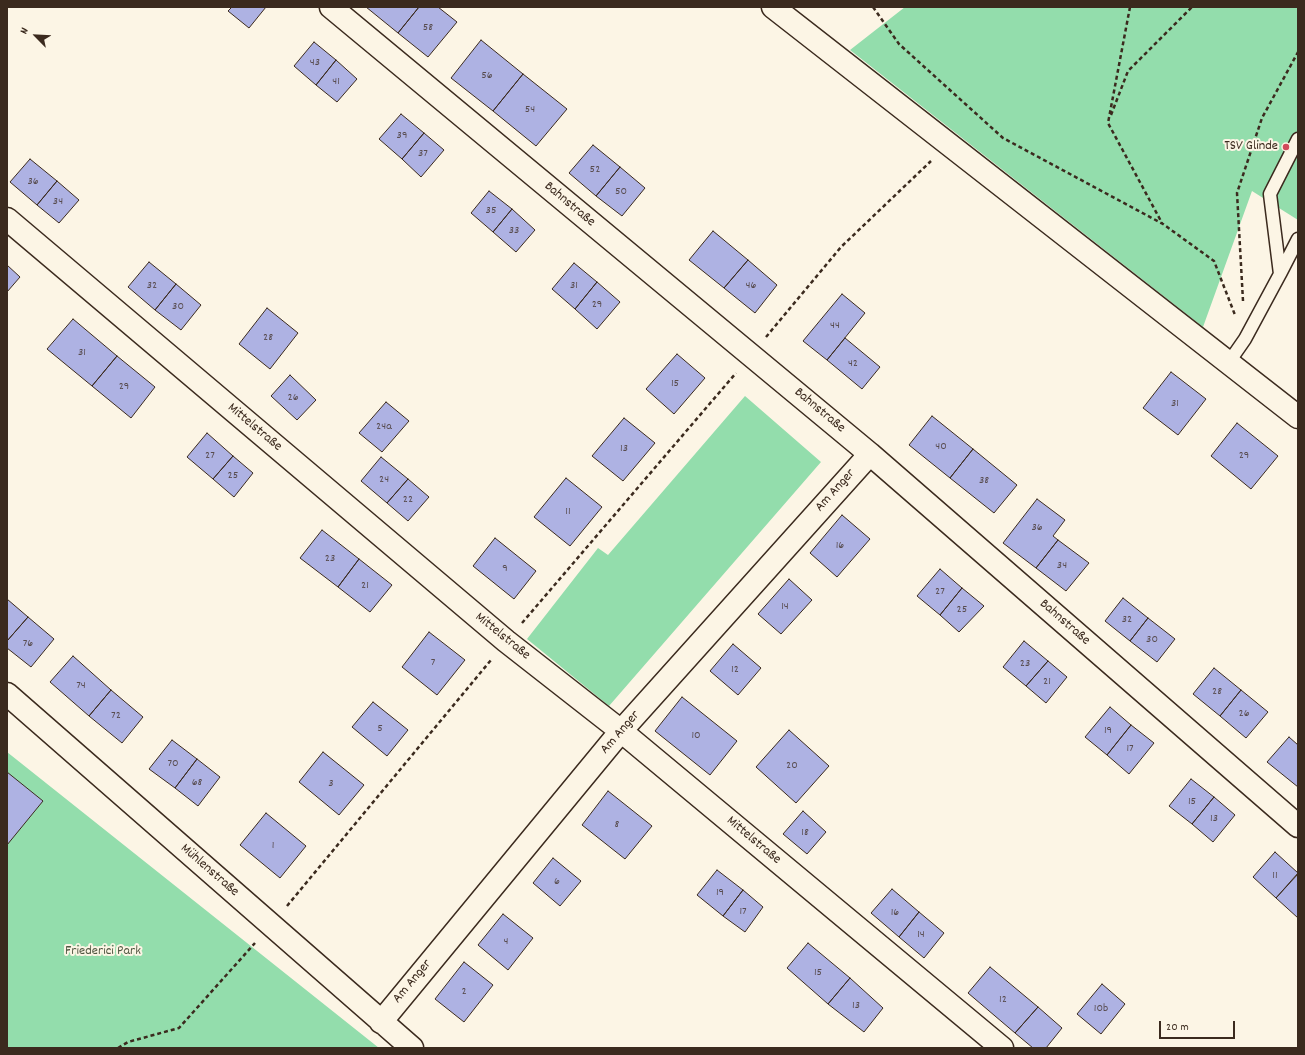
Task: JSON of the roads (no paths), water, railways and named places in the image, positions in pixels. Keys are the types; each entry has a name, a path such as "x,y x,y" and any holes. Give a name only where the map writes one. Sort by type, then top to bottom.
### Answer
{"street":[{"name":"Bahnstraße","path":"331,7 870,454 1298,826"},
{"path":"773,7 1298,417"},
{"name":"Mittelstraße","path":"7,219 506,641 621,731 1002,1048"},
{"name":"Am Anger","path":"381,1022 621,731 870,454"},
{"name":"Mühlenstraße","path":"7,694 412,1048"}],"lane":[{"path":"1280,274 1270,194 1298,139"},
{"path":"1229,362 1245,339 1298,239"}],"place":[{"name":"TSV Glinde","path":"1286,147"}],"park label":[{"name":"Friederici Park","path":"103,952"}]}
